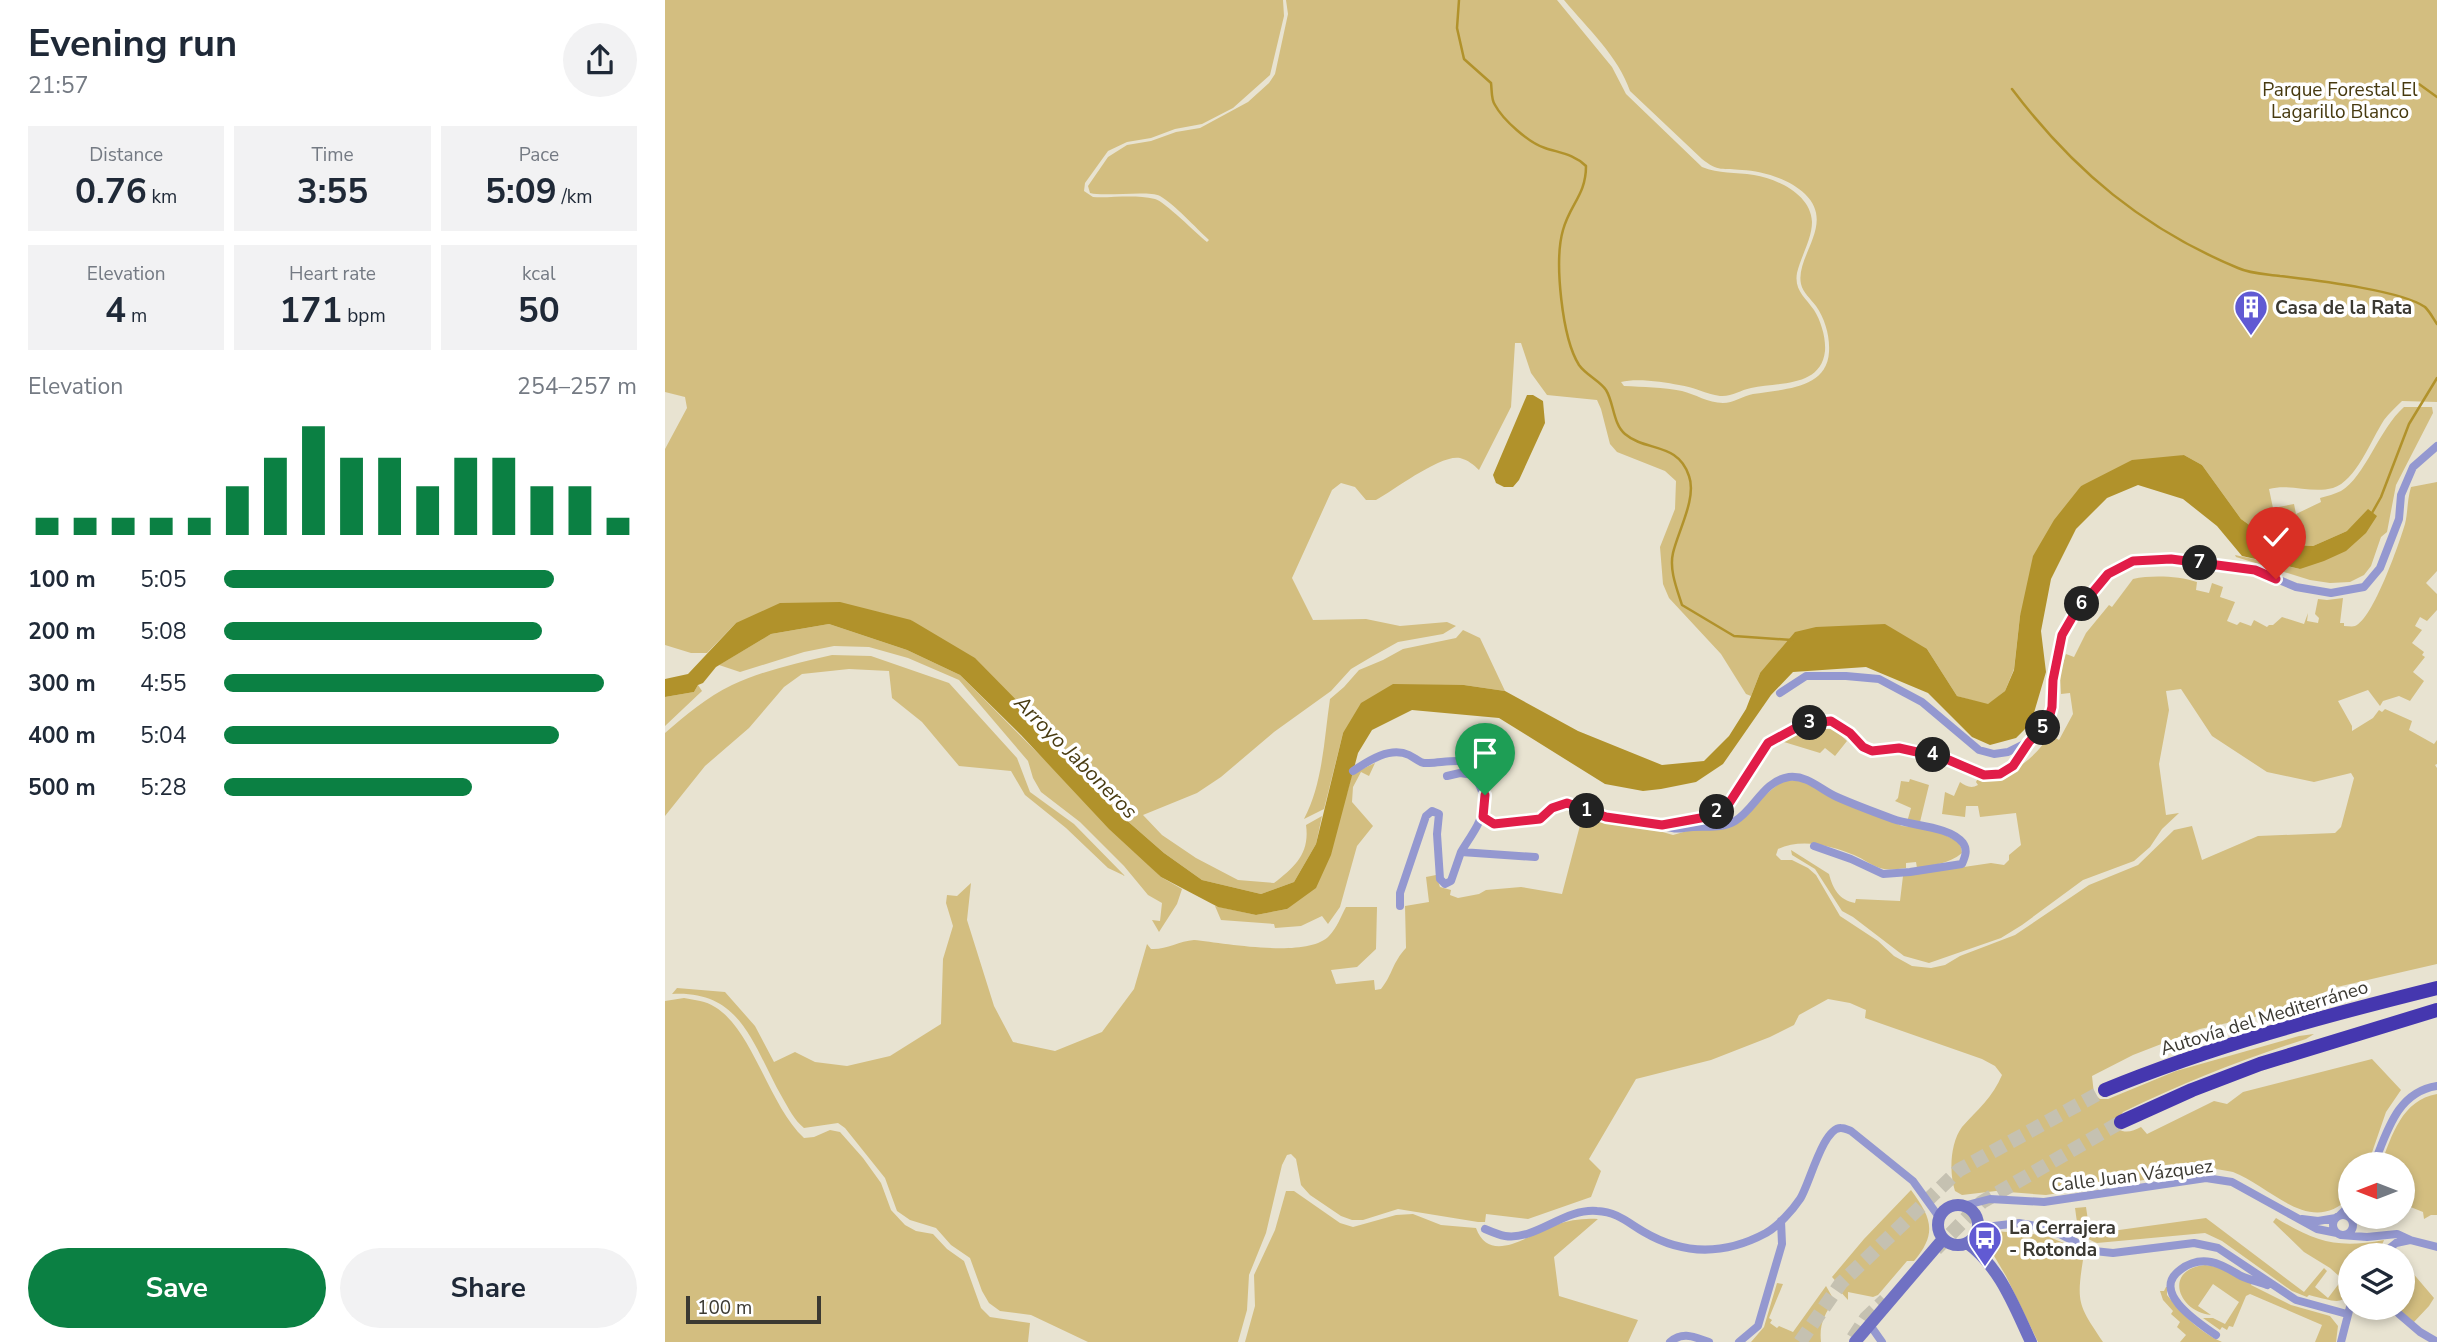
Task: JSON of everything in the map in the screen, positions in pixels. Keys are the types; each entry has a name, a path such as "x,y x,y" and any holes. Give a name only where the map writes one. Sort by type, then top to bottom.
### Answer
{"highway":[{"name":"Autovía del Mediterráneo","path":"2105,1090 2190,1057 2433,988"},
{"path":"2121,1122 2260,1063 2436,1010"}],"street":[{"path":"1483,817 1494,824 1540,819 1552,808 1567,803 1606,817 1662,825 1706,817 1726,808 1768,743 1803,724 1831,721 1872,751 1899,748 1944,758 1984,775 2000,774 2013,766 2029,742 2048,722 2062,635 2073,616 2108,574 2133,561 2171,559 2255,570 2296,587 2331,593 2364,587 2380,568 2399,519 2401,495 2413,467 2437,446"},
{"path":"1780,693 1806,676 1879,679 1922,702 1979,750 1994,754 2008,752 2029,742"},
{"path":"1353,771 1375,757 1395,753 1408,755 1426,764 1457,760 1471,762 1482,768 1486,779 1483,817 1461,852 1451,881 1444,884 1440,879 1438,858 1439,814 1432,811 1426,816 1399,893 1400,906"},
{"path":"1447,776 1460,773 1474,775 1485,795"},
{"path":"1662,825 1671,830 1718,827 1735,821 1761,793 1779,780 1801,777 1835,796 1893,819 1952,835 1964,844 1966,854 1962,863 1883,874 1814,846"},
{"path":"1461,852 1535,857"},
{"path":"2379,1152 2393,1115 2411,1097 2437,1086"},
{"path":"1485,1229 1507,1237 1527,1234 1569,1214 1593,1210 1616,1213 1645,1233 1670,1244 1702,1250 1725,1249 1769,1231 1781,1221 1800,1200 1825,1142 1833,1130 1841,1128 1851,1131 1913,1181 1939,1217"},
{"name":"Calle Juan Vázquez","path":"1963,1206 1990,1199 2045,1202 2220,1178 2317,1229 2367,1237 2397,1234 2437,1247"},
{"path":"1950,1206 1963,1206 1971,1210 1977,1228 1974,1237 1967,1243 1954,1245 1943,1239 1938,1228 1939,1217 1950,1206"},
{"path":"2338,1217 2333,1227 2339,1234 2350,1232 2350,1229"},
{"name":"Calle Juan Vázquez","path":"2295,1218 2318,1221 2338,1217"},
{"path":"1739,1342 1758,1326 1782,1244 1781,1221"},
{"path":"1977,1228 2019,1223 2047,1228 2094,1251 2113,1253 2193,1243 2206,1245 2218,1248 2295,1300 2338,1309"},
{"path":"2359,1229 2375,1236"},
{"path":"1855,1342 1943,1239"},
{"path":"2396,1243 2410,1240"},
{"path":"1967,1243 1980,1252 2007,1289 2031,1342"},
{"path":"2215,1335 2197,1322 2172,1297 2171,1289 2176,1273 2186,1265 2199,1261 2214,1262 2245,1278 2276,1288"},
{"path":"2341,1342 2347,1320"},
{"path":"2406,1320 2437,1342"},
{"path":"1870,1325 1882,1342"},
{"path":"1670,1342 1679,1336 1692,1336 1709,1342"}],"green space":[{"name":"Parque Forestal El Lagarillo Blanco","path":"665,0 1283,0 1284,16 1270,75 1233,108 1202,124 1127,142 1108,151 1085,183 1084,191 1093,197 1155,199 1173,211 1207,242 1209,240 1160,196 1097,194 1090,193 1088,186 1108,157 1127,145 1200,128 1248,102 1269,83 1275,74 1288,14 1286,0 1557,0 1612,67 1626,94 1702,167 1773,180 1799,196 1810,212 1810,235 1797,273 1797,284 1817,314 1824,335 1825,351 1822,363 1815,372 1796,381 1751,388 1724,396 1665,383 1642,380 1621,382 1624,386 1682,391 1712,402 1723,403 1801,385 1820,374 1826,365 1829,346 1826,328 1819,311 1801,284 1803,262 1816,228 1817,217 1813,205 1805,194 1784,180 1758,172 1717,168 1702,159 1630,91 1610,54 1564,0 2437,0 2437,402 2402,401 2384,420 2356,469 2341,484 2325,490 2285,487 2269,489 2273,508 2294,504 2296,514 2321,502 2320,498 2341,491 2350,484 2387,427 2404,407 2432,407 2433,413 2396,485 2387,532 2381,537 2371,566 2364,575 2350,582 2310,580 2236,557 2235,555 2300,569 2347,531 2313,546 2276,544 2241,519 2202,465 2184,455 2081,486 2020,616 2014,669 2005,691 1988,705 1957,696 1927,649 1760,673 1751,696 1746,694 1721,654 1669,598 1663,584 1660,547 1675,509 1676,481 1665,471 1617,452 1610,444 1597,400 1547,395 1531,373 1521,343 1515,343 1511,407 1479,470 1460,458 1441,461 1376,500 1366,500 1355,487 1341,483 1332,490 1292,578 1313,620 1366,619 1400,626 1447,622 1456,626 1443,634 1398,642 1351,669 1331,691 1274,732 1221,777 1197,793 1143,815 1162,835 1196,858 1238,880 1274,883 1288,871 1303,851 1306,844 1306,825 1322,816 1316,844 1294,882 1261,894 1202,880 1164,853 911,620 736,623 707,653 691,653 665,645 665,449 687,408 685,397 665,392"},
{"path":"2437,482 2437,571 2426,583 2437,594 2437,610 2427,621 2420,617 2415,626 2422,630 2412,643 2424,652 2422,655 2425,657 2413,672 2424,681 2410,701 2399,696 2383,701 2380,706 2368,690 2338,701 2352,726 2352,731 2373,718 2379,710 2382,712 2385,709 2412,721 2409,730 2434,744 2437,740 2437,964 2337,987 2277,1012 2200,1029 2133,1055 2092,1076 2094,1094 2100,1099 2108,1099 2176,1071 2314,1034 2168,1091 2123,1112 2118,1119 2118,1129 2129,1131 2141,1127 2147,1134 2214,1101 2227,1104 2243,1092 2372,1059 2401,1090 2386,1112 2372,1152 2338,1152 2338,1206 2335,1208 2320,1212 2305,1211 2233,1172 2216,1169 2046,1195 1996,1191 1962,1195 1955,1191 1952,1176 1955,1141 1962,1127 1989,1097 2002,1075 1995,1066 1982,1059 1865,1018 1866,1010 1850,1003 1828,999 1799,1015 1794,1025 1770,1037 1711,1060 1636,1079 1589,1159 1601,1171 1591,1197 1528,1219 1486,1214 1485,1222 1478,1222 1398,1209 1363,1220 1352,1220 1341,1216 1310,1195 1301,1185 1296,1159 1291,1154 1287,1155 1282,1165 1266,1233 1249,1275 1247,1310 1238,1342 1088,1342 1031,1315 1000,1311 989,1303 970,1258 951,1245 936,1228 910,1220 897,1211 885,1178 845,1128 838,1123 804,1128 797,1121 753,1041 743,1025 730,1012 715,1001 696,995 672,994 677,988 725,992 755,1026 774,1062 795,1052 815,1062 847,1066 890,1056 941,1024 943,959 953,926 946,903 947,895 957,896 971,883 967,920 994,1006 1013,1042 1055,1051 1102,1032 1134,989 1147,944 1151,949 1194,940 1265,948 1303,947 1318,943 1329,936 1346,907 1377,907 1376,949 1357,967 1331,970 1336,984 1374,980 1375,990 1381,989 1406,948 1405,906 1429,902 1426,877 1436,875 1440,887 1451,890 1450,895 1458,898 1486,890 1521,887 1562,894 1583,814 1611,823 1658,828 1659,831 1673,835 1694,829 1724,829 1782,781 1796,780 1811,784 1902,826 1933,829 1957,841 1962,853 1957,857 1941,864 1917,868 1916,862 1906,863 1906,868 1884,869 1845,851 1806,843 1778,849 1776,855 1781,860 1792,860 1808,868 1816,875 1840,916 1878,941 1894,956 1912,966 1931,968 1945,965 1960,956 2015,935 2089,885 2138,865 2174,830 2192,826 2202,860 2258,836 2335,833 2341,827 2354,778 2351,773 2314,782 2267,772 2212,736 2181,689 2166,691 2169,710 2159,764 2166,815 2179,813 2162,829 2150,847 2134,861 2083,880 2001,938 1929,963 1904,956 1842,911 1815,869 1792,855 1791,850 1829,874 1837,893 1855,903 1856,899 1900,901 1903,876 1991,863 2004,865 2009,860 2009,855 2021,845 2016,813 1980,817 1978,806 1966,806 1965,817 1942,814 1945,792 1954,796 1960,782 1973,787 1978,785 1978,778 2010,772 2037,752 2050,734 2059,740 2073,714 2070,693 2061,694 2060,673 2066,654 2074,657 2086,633 2109,605 2112,607 2133,579 2182,578 2197,582 2196,590 2209,593 2212,583 2223,587 2220,597 2235,602 2227,621 2237,625 2240,622 2251,626 2254,620 2267,627 2282,617 2304,624 2308,613 2307,621 2318,623 2319,618 2315,614 2318,599 2343,598 2340,623 2344,623 2344,626 2355,626 2370,610 2391,563 2405,524 2411,487"},
{"path":"829,624 907,650 960,675 1161,877 1182,889 1177,904 1159,932 1152,920 1160,921 1162,903 1148,895 1124,866 1080,822 1041,792 1028,761 959,680 908,658 869,647 834,646 804,652 740,672 719,665 771,634"},
{"path":"1463,630 1480,638 1505,691 1464,685 1343,733 1324,809 1304,819 1319,776 1330,699 1359,670 1403,649 1456,638"},
{"path":"832,655 871,656 949,683 1017,758 1030,792 1074,824 1125,876 1108,868 1066,828 1025,795 1011,771 959,766 922,722 892,698 889,671 849,669 802,674 784,687 749,728 705,766 665,816 665,733 705,701 732,685 769,671"},
{"path":"698,685 702,691 665,726 665,697 694,692"},
{"path":"1811,729 1834,729 1847,741 1835,756 1825,748 1820,753 1784,742 1785,736"},
{"path":"1375,763 1369,776 1361,772 1353,787 1352,802 1373,826 1357,846 1340,907 1328,924 1322,916 1301,926 1275,928 1274,924 1221,920 1215,906 1256,915 1287,909 1347,793 1352,774"},
{"path":"1910,779 1929,785 1920,822 1907,822 1911,808 1895,801 1901,781 1909,782"},
{"path":"684,998 712,1005 728,1018 751,1050 781,1107 804,1138 830,1130 840,1132 881,1183 891,1210 905,1225 916,1231 933,1234 947,1249 964,1261 981,1308 990,1317 1030,1323 1028,1342 665,1342 665,1001"},
{"path":"2437,1094 2437,1215 2424,1219 2423,1212 2415,1209 2415,1152 2386,1152 2400,1120 2415,1103"},
{"path":"1911,1190 1929,1225 1922,1251 1914,1261 1907,1261 1878,1295 1873,1297 1848,1292 1848,1300 1832,1277"},
{"path":"1286,1191 1294,1191 1340,1223 1353,1227 1396,1215 1413,1214 1441,1225 1476,1228 1482,1239 1491,1245 1501,1246 1523,1240 1561,1223 1598,1219 1554,1257 1559,1296 1638,1320 1628,1342 1245,1342 1255,1306 1254,1275 1275,1230"},
{"path":"2086,1207 2090,1234 2206,1218 2304,1292 2324,1268 2327,1271 2315,1287 2328,1298 2338,1285 2338,1301 2309,1295 2307,1297 2292,1291 2222,1241 2205,1233 2097,1243 2082,1234 2075,1208"},
{"path":"2276,1218 2303,1233 2340,1243 2338,1275 2304,1252 2273,1222"},
{"path":"1995,1231 2044,1235 2064,1243 2062,1249 2076,1259 2083,1260 2081,1304 2103,1342 2038,1342 2006,1276 1984,1239"},
{"path":"2205,1265 2218,1267 2291,1305 2330,1316 2338,1326 2336,1342 2315,1342 2322,1325 2250,1294 2246,1296 2233,1327 2229,1326 2227,1330 2222,1327 2220,1330 2203,1318 2213,1318 2225,1324 2239,1302 2213,1284 2198,1306 2211,1315 2191,1307 2180,1291 2183,1274 2192,1268"},
{"path":"2415,1276 2434,1298 2413,1323 2410,1320 2415,1320"},
{"path":"1777,1283 1783,1284 1769,1318 1772,1320 1770,1323 1777,1328 1779,1326 1793,1332 1826,1286 1834,1300 1823,1320 1821,1342 1751,1342 1764,1327"},
{"path":"2166,1287 2167,1295 2185,1316 2198,1328 2222,1342 2180,1342 2186,1335 2177,1327 2180,1322 2171,1314 2173,1311 2163,1300 2160,1291 2164,1291"}],"shaded area":[{"path":"1527,395 1533,395 1543,401 1545,423 1519,480 1513,487 1504,487 1496,483 1493,475"},
{"path":"2184,455 2202,465 2241,519 2276,544 2313,546 2347,531 2368,509 2377,516 2366,533 2346,551 2300,569 2242,556 2217,526 2183,499 2138,485 2107,498 2076,529 2051,579 2041,631 2046,672 2031,723 2016,738 1990,745 1972,737 1928,693 1866,667 1793,672 1771,695 1723,764 1696,782 1643,791 1605,784 1499,718 1412,710 1372,730 1358,753 1331,855 1316,888 1287,909 1256,915 1218,907 1161,877 1109,829 1021,735 960,675 907,650 829,624 771,634 716,667 694,692 665,697 665,679 688,674 736,623 780,603 840,602 911,620 975,658 1029,713 1116,811 1164,853 1202,880 1261,894 1294,882 1316,844 1343,733 1361,703 1393,684 1464,685 1505,691 1578,731 1662,765 1704,761 1729,736 1746,709 1760,673 1795,632 1816,627 1885,624 1927,649 1957,696 1988,704 2005,691 2014,670 2020,616 2033,556 2054,520 2081,486 2132,460"}],"waterway":[{"path":"1459,0 1457,28 1464,59 1491,83 1493,100 1499,111 1532,141 1572,156 1586,166 1581,192 1566,221 1560,244 1564,319 1579,365 1606,390 1621,430 1633,440 1661,449 1677,458 1689,476 1689,504 1672,559 1674,579 1682,605 1734,636 1792,640"},
{"path":"2419,84 2437,97"},
{"path":"2012,89 2060,146 2086,171 2113,195 2172,235 2248,272 2355,287 2413,301 2425,307 2437,324"},
{"name":"Arroyo Jaboneros","path":"2372,513 2381,497 2409,424 2437,378"}],"tunnel":[{"path":"1800,1342 1841,1283 1959,1170 2105,1090"},
{"path":"1936,1249 1982,1202 2121,1122"},
{"path":"1853,1338 1866,1318 1885,1300"}],"place":[{"name":"Casa de la Rata","path":"2251,337"},
{"name":"La Cerrajera - Rotonda","path":"1985,1268"}],"route":[{"path":"1485,795 1483,817 1494,824 1540,819 1552,808 1567,803 1606,817 1662,825 1706,817 1726,808 1768,743 1803,724 1831,721 1872,751 1899,748 1944,758 1984,775 2000,774 2013,766 2029,742 2048,722 2062,635 2073,616 2108,574 2133,561 2171,559 2255,570 2276,579"}]}
